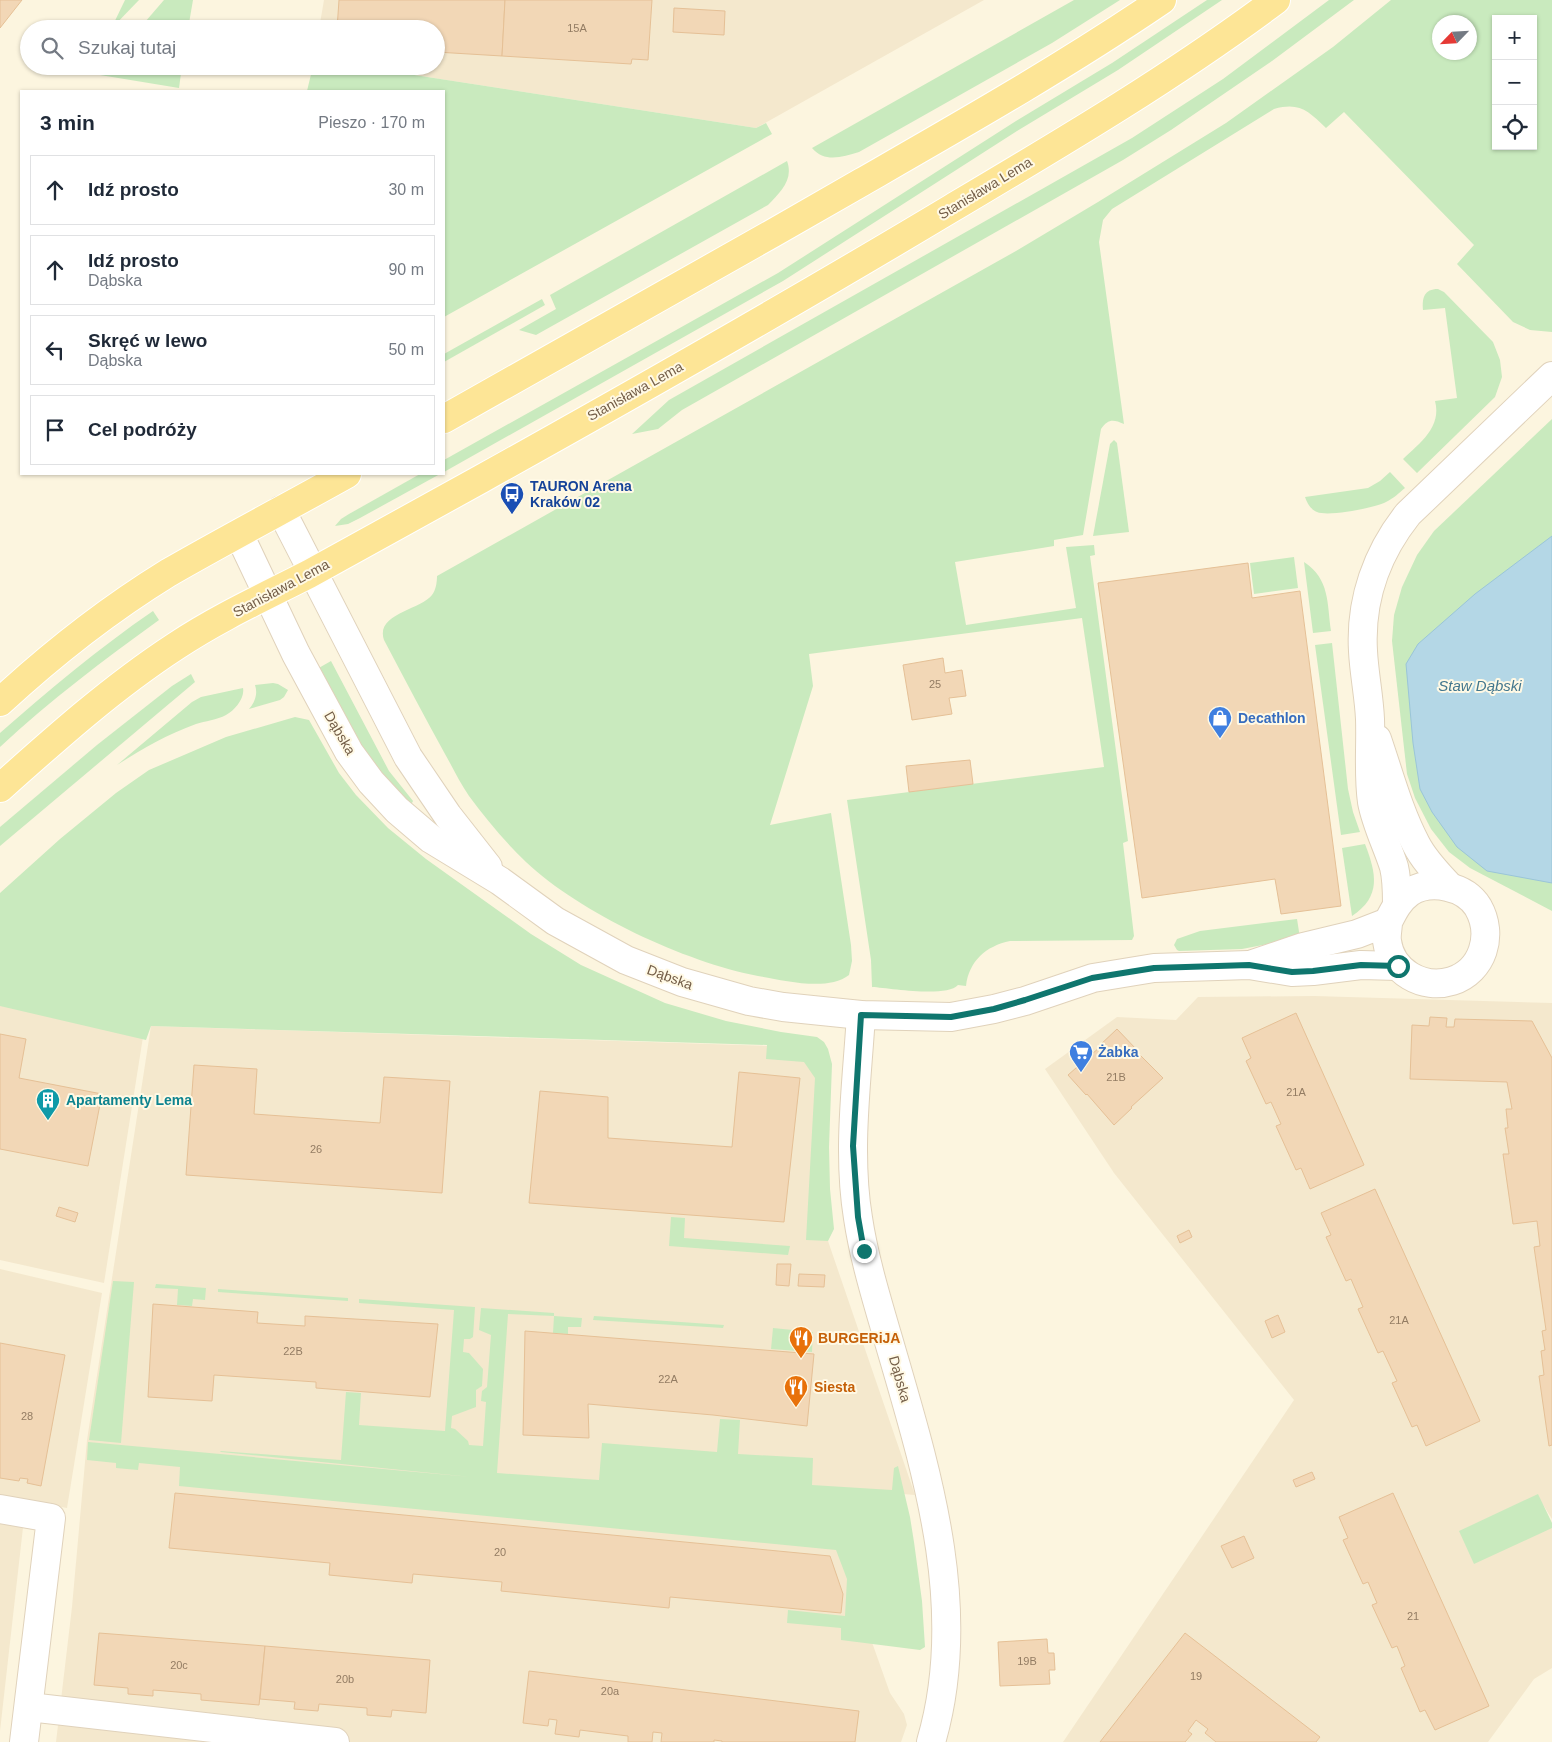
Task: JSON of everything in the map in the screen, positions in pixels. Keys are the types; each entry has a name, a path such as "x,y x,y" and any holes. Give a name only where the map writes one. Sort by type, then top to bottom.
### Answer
{"main road":[{"path":"445,419 966,122 1085,50 1162,0"},
{"name":"Stanisława Lema","path":"0,788 51,743 148,666 201,630 312,572 484,477 844,273 1146,91 1276,0"},
{"path":"0,702 52,656 102,618 168,574 345,475"}],"street":[{"path":"1370,719 1406,823 1416,846 1430,866 1449,886 1467,895 1478,907 1486,928 1484,948 1476,966 1461,978 1442,984 1423,983 1406,974 1398,966 1387,941 1397,886 1394,868 1372,803 1369,769 1370,719 1363,650 1364,613 1372,580 1384,549 1395,530 1426,495 1552,376"},
{"name":"Dąbska","path":"281,510 408,757 448,816 500,881"},
{"name":"Dąbska","path":"239,534 296,654 350,752 371,782 397,810 431,839 500,881 549,917 626,960 682,982 749,1001 783,1007 861,1015 951,1017 1002,1007 1092,978 1120,973 1154,968 1249,965"},
{"path":"1249,965 1303,947 1356,934 1392,913 1411,892 1429,885 1449,886"},
{"path":"1249,965 1292,972 1361,965 1398,966"},
{"name":"Dąbska","path":"861,1015 853,1146 858,1217 872,1288 925,1472 935,1519 944,1583 947,1641 945,1672 942,1700 931,1742"},
{"path":"0,1509 51,1518 24,1742"},
{"path":"29,1707 335,1742"}],"shaded area":[{"path":"324,0 984,0 756,128 414,75 445,75 445,20 321,20"},
{"path":"0,986 146,1018 104,1283 0,1260"},
{"path":"1314,996 1552,1003 1552,1519 1542,1503 1552,1524 1552,1668 1534,1679 1488,1742 1063,1742 1294,1400 1114,1173 1045,1069 1117,1017 1176,1020 1198,997"},
{"path":"151,1026 799,1047 822,1079 828,1241 915,1495 647,1473 820,1496 890,1693 904,1714 907,1725 901,1742 56,1742 72,1607 87,1440"},
{"path":"0,1269 102,1293 67,1508 26,1501 0,1731"}],"green space":[{"path":"125,0 139,0 120,20 115,20"},
{"path":"164,0 193,0 190,20 147,20"},
{"path":"1074,0 1120,0 1052,43 859,152 834,158 822,156 812,148"},
{"path":"1207,0 1222,0 1118,70 1017,131 783,281 445,471 445,459 778,273 1016,121 1112,63"},
{"path":"1329,0 1354,0 1272,61 1171,130 1123,160 682,410 658,429 632,434 669,400 1132,138 1223,79"},
{"path":"1391,0 1552,0 1552,332 1530,330 1513,322 1457,264 1474,245 1344,112 1326,128 1314,117 1297,107 1274,109 1112,209 1103,220 1099,242 1124,424 1111,421 1106,423 1101,429 1083,535 1054,540 1054,546 955,562 966,625 1076,608 1066,547 1094,545 1095,555 1090,556 1128,841 1123,843 1134,936 1132,940 1010,941 993,947 980,956 971,969 966,986 958,985 952,989 930,992 872,987 871,960 847,800 1104,767 1082,618 809,654 813,686 770,825 831,813 852,961 849,975 840,980 817,984 758,976 729,969 667,947 604,917 548,881 526,862 482,813 460,781 384,640 383,631 386,624 392,618 418,605 432,595 436,586 437,576 1016,251 1226,123 1333,47"},
{"path":"100,75 181,75 179,88"},
{"path":"311,75 414,75 756,128 766,123 772,134 445,316 445,90 307,90"},
{"path":"787,161 789,174 785,185 768,205 536,335 519,330 556,309 550,295"},
{"path":"1438,289 1444,292 1493,342 1500,360 1502,377 1495,397 1417,473 1403,459 1428,434 1432,427 1435,419 1435,401 1457,398 1445,308 1423,310 1423,302 1427,292"},
{"path":"542,299 545,305 445,361 445,353"},
{"name":"Staw Dąbski","path":"1552,419 1552,911 1470,868 1449,852 1431,829 1415,798 1407,774 1392,641 1394,615 1402,587 1417,555 1434,531"},
{"path":"1114,440 1117,443 1129,532 1093,536 1110,444"},
{"path":"1390,472 1405,488 1389,500 1372,507 1341,513 1323,513 1312,509 1305,497 1368,488"},
{"path":"418,475 438,475 348,524 335,526 349,514"},
{"path":"1294,557 1298,588 1254,594 1250,563"},
{"path":"1304,562 1319,576 1323,584 1328,601 1331,631 1313,633"},
{"path":"153,611 159,620 98,665 0,747 0,733 75,670"},
{"path":"1332,643 1348,789 1360,832 1341,835 1315,645"},
{"path":"331,661 389,771 413,801 412,803 410,804 379,772 362,751 317,669"},
{"path":"191,674 195,682 0,846 0,827 97,745 172,686"},
{"path":"273,683 288,690 284,697 280,700 249,709 255,698 255,685"},
{"path":"243,688 239,703 226,715 175,732 117,765 192,702 201,697"},
{"path":"295,717 309,720 339,773 356,795 388,828 426,859 531,934 581,965 665,1003 726,1021 817,1037 824,1042 832,1064 829,1147 830,1189 834,1229 828,1241 806,1240 815,1078 804,1062 766,1059 767,1045 151,1026 146,1040 0,1006 0,893 60,839 116,793 149,770 226,737"},
{"path":"1365,844 1372,865 1374,883 1368,900 1352,916 1342,848"},
{"path":"1297,919 1300,938 1242,949 1179,951 1174,945 1177,939 1200,931"},
{"path":"671,1217 685,1218 684,1238 790,1246 788,1255 669,1246"},
{"path":"113,1281 134,1282 121,1443 89,1440"},
{"path":"156,1284 206,1288 205,1300 193,1299 192,1306 177,1305 178,1289 155,1288"},
{"path":"218,1289 348,1298 348,1301 218,1292"},
{"path":"359,1299 475,1307 473,1337 464,1339 463,1352 469,1353 483,1369 482,1386 476,1390 476,1407 452,1416 451,1428 455,1429 468,1441 469,1445 483,1446 486,1402 481,1401 482,1391 487,1387 491,1335 479,1330 481,1308 554,1313 554,1316 508,1314 497,1473 599,1480 602,1443 717,1452 720,1419 740,1420 738,1454 813,1458 812,1485 892,1490 894,1468 898,1466 914,1542 922,1601 925,1647 920,1650 841,1640 841,1628 787,1623 788,1610 845,1616 847,1579 836,1550 179,1486 180,1467 139,1463 138,1470 116,1468 116,1463 87,1460 88,1442 471,1477 220,1451 341,1460 346,1392 361,1393 359,1425 445,1431 454,1310 359,1303"},
{"path":"554,1316 582,1318 581,1327 568,1327 568,1334 553,1333"},
{"path":"594,1316 724,1325 723,1328 593,1320"},
{"path":"773,1328 813,1332 812,1352 771,1349"},
{"path":"1538,1494 1552,1523 1552,1528 1474,1564 1459,1531"}],"water":[{"name":"Staw Dąbski","path":"1552,536 1552,883 1487,871 1457,847 1432,812 1420,789 1413,743 1406,664 1418,644 1475,594"}],"building":[{"path":"0,0 22,0 0,28"},
{"path":"339,0 505,0 502,56 445,53 445,20 338,20"},
{"path":"505,0 652,0 648,60 632,59 631,64 502,56"},
{"path":"674,8 725,11 724,35 673,32"},
{"name":"Decathlon","path":"1248,563 1252,598 1300,591 1341,906 1281,914 1275,879 1142,898 1098,583"},
{"path":"943,658 945,673 962,670 966,696 949,698 952,714 912,720 903,665"},
{"path":"970,760 973,784 909,792 906,766"},
{"path":"1296,1013 1364,1165 1310,1189 1301,1168 1296,1170 1276,1126 1281,1124 1271,1102 1266,1104 1246,1061 1251,1058 1242,1038"},
{"path":"1430,1017 1447,1018 1446,1027 1454,1027 1455,1019 1532,1021 1552,1058 1552,1445 1549,1446 1539,1376 1544,1375 1541,1351 1545,1350 1542,1331 1546,1330 1534,1247 1540,1246 1537,1221 1513,1224 1503,1154 1509,1154 1505,1128 1508,1128 1506,1109 1512,1109 1507,1082 1410,1079 1412,1025 1429,1026"},
{"path":"1117,1029 1163,1078 1114,1125 1068,1075"},
{"name":"Apartamenty Lema","path":"0,1034 26,1039 19,1078 102,1094 88,1166 0,1149"},
{"path":"194,1065 257,1069 254,1114 380,1123 384,1077 450,1081 442,1193 186,1175"},
{"path":"739,1072 800,1078 784,1222 529,1203 540,1091 608,1097 608,1138 732,1147"},
{"path":"1375,1189 1480,1421 1426,1446 1417,1425 1412,1427 1392,1383 1397,1381 1383,1351 1378,1353 1358,1309 1363,1307 1351,1279 1346,1281 1326,1237 1331,1235 1321,1213"},
{"path":"59,1207 78,1213 75,1222 56,1216"},
{"path":"1189,1230 1192,1237 1180,1243 1177,1236"},
{"path":"777,1264 791,1264 789,1286 776,1285"},
{"path":"799,1274 825,1275 824,1287 798,1286"},
{"path":"153,1304 258,1312 257,1323 305,1326 305,1316 438,1324 430,1397 316,1388 316,1382 214,1375 212,1401 148,1397"},
{"path":"1278,1315 1285,1332 1272,1338 1265,1321"},
{"path":"525,1331 814,1354 807,1426 713,1415 588,1404 589,1438 523,1435"},
{"path":"0,1343 65,1355 41,1486 27,1483 28,1479 20,1478 19,1481 0,1478"},
{"path":"1312,1472 1315,1479 1296,1487 1293,1480"},
{"path":"175,1493 830,1556 843,1594 841,1613 670,1597 669,1608 501,1591 502,1582 413,1574 412,1583 329,1575 330,1563 169,1548"},
{"path":"1393,1493 1489,1706 1435,1730 1425,1710 1420,1712 1401,1668 1405,1666 1397,1646 1392,1648 1372,1605 1377,1603 1368,1582 1363,1584 1343,1540 1348,1538 1339,1517"},
{"path":"1244,1536 1254,1558 1232,1568 1221,1546"},
{"path":"99,1633 265,1646 259,1705 201,1700 201,1694 153,1690 153,1696 128,1694 128,1688 94,1685"},
{"path":"1185,1633 1320,1737 1316,1742 1216,1742 1205,1733 1208,1729 1196,1720 1188,1731 1192,1734 1185,1742 1100,1742"},
{"path":"1047,1639 1048,1653 1054,1653 1055,1670 1049,1670 1050,1684 1000,1686 998,1642"},
{"path":"265,1646 430,1660 426,1713 392,1710 391,1717 367,1715 367,1708 319,1704 318,1711 294,1709 295,1702 260,1699"},
{"path":"529,1671 859,1711 855,1742 722,1742 714,1740 714,1742 661,1742 662,1733 653,1732 652,1742 628,1742 628,1736 580,1730 579,1737 555,1734 557,1720 549,1719 548,1726 523,1723"}],"place":[{"name":"TAURON Arena Kraków 02","path":"512,515"},
{"name":"Decathlon","path":"1220,739"},
{"name":"Żabka","path":"1081,1073"},
{"name":"Apartamenty Lema","path":"48,1121"},
{"name":"BURGERiJA","path":"801,1359"},
{"name":"Siesta","path":"796,1408"}],"route":[{"path":"864,1251 858,1217 853,1146 861,1015 951,1017 994,1009 1092,978 1154,968 1249,965 1292,972 1361,965 1398,966"}]}
